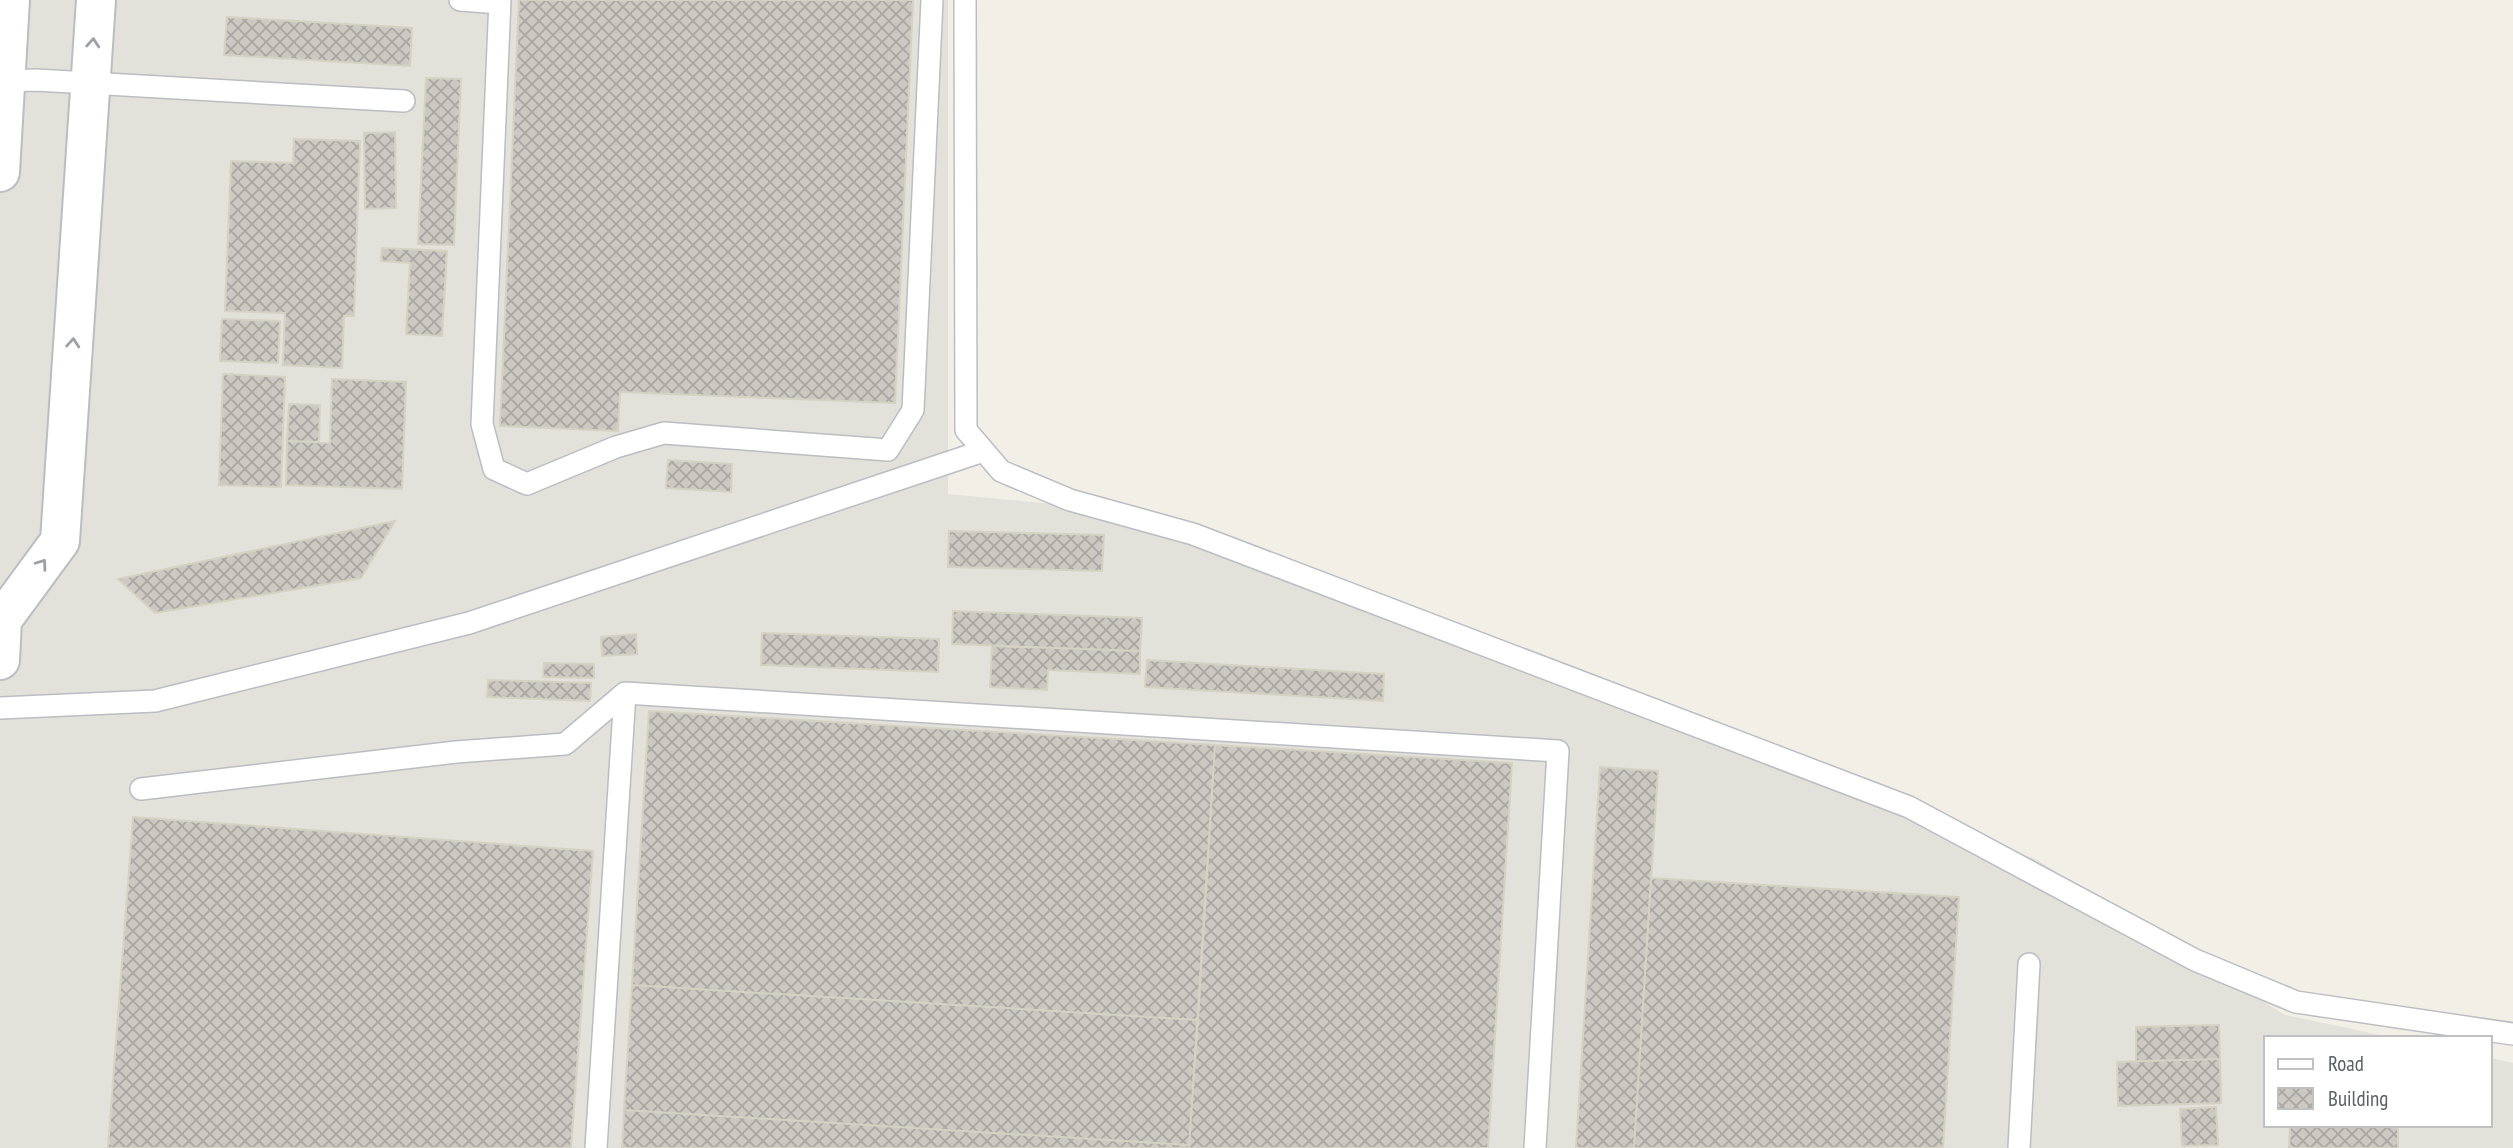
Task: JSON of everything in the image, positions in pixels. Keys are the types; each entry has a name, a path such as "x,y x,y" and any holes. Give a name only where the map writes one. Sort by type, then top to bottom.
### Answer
{"street":[{"path":"0,172 10,0"},
{"path":"0,660 1,614 60,541 96,0"}],"lane":[{"path":"460,0 500,1 482,424 494,469 527,484 616,447 664,433 888,450 913,410 932,0"},
{"path":"965,0 966,430 1001,471 1070,500 1194,534 1909,807 2195,960 2296,1002 2513,1034"},
{"path":"5,81 36,80 404,101"},
{"path":"0,708 155,701 470,623 983,451"},
{"path":"141,789 456,752 565,744 625,693 1558,751 1535,1148"},
{"path":"596,1148 625,693"},
{"path":"2019,1148 2029,964"}],"shaded area":[{"path":"0,0 948,0 948,494 1103,509 2037,860 2285,1015 2385,1036 2264,1036 2264,1127 2492,1127 2492,1058 2513,1063 2513,1148 0,1148"}],"building":[{"path":"519,0 913,0 895,403 620,392 618,431 500,426"},
{"path":"227,17 412,28 410,66 224,55"},
{"path":"426,78 461,79 454,245 418,244"},
{"path":"395,132 396,208 365,209 364,133"},
{"path":"294,139 360,141 354,316 344,316 342,368 283,365 285,313 225,311 231,161 293,163"},
{"path":"382,248 447,251 442,336 406,334 410,263 381,261"},
{"path":"222,319 280,321 278,363 220,361"},
{"path":"223,374 285,377 281,487 219,485"},
{"path":"332,379 406,382 402,489 286,485 287,441 330,443"},
{"path":"289,404 320,405 319,442 287,441"},
{"path":"668,460 732,464 731,492 666,488"},
{"path":"395,521 361,578 155,613 118,579"},
{"path":"949,531 1104,535 1102,571 948,567"},
{"path":"953,611 1142,618 1140,651 952,644"},
{"path":"762,633 939,639 938,672 761,665"},
{"path":"636,634 637,654 602,656 601,637"},
{"path":"992,646 1140,651 1140,674 1048,670 1047,690 990,687"},
{"path":"1147,660 1384,674 1383,701 1145,687"},
{"path":"544,663 594,664 594,678 543,677"},
{"path":"488,680 591,683 590,701 487,697"},
{"path":"649,711 1215,745 1198,1020 632,985"},
{"path":"1215,745 1512,763 1488,1148 1189,1148"},
{"path":"1600,767 1658,771 1634,1148 1576,1148"},
{"path":"133,817 593,851 571,1148 108,1148"},
{"path":"1651,878 1959,897 1943,1148 1634,1148"},
{"path":"632,985 1198,1020 1189,1145 624,1110"},
{"path":"2219,1025 2220,1059 2136,1061 2136,1027"},
{"path":"2220,1059 2221,1103 2118,1106 2117,1062"},
{"path":"2216,1107 2218,1145 2182,1146 2180,1109"},
{"path":"624,1110 1189,1145 1189,1148 622,1148"},
{"path":"2290,1127 2398,1127 2398,1148 2289,1148"}]}
